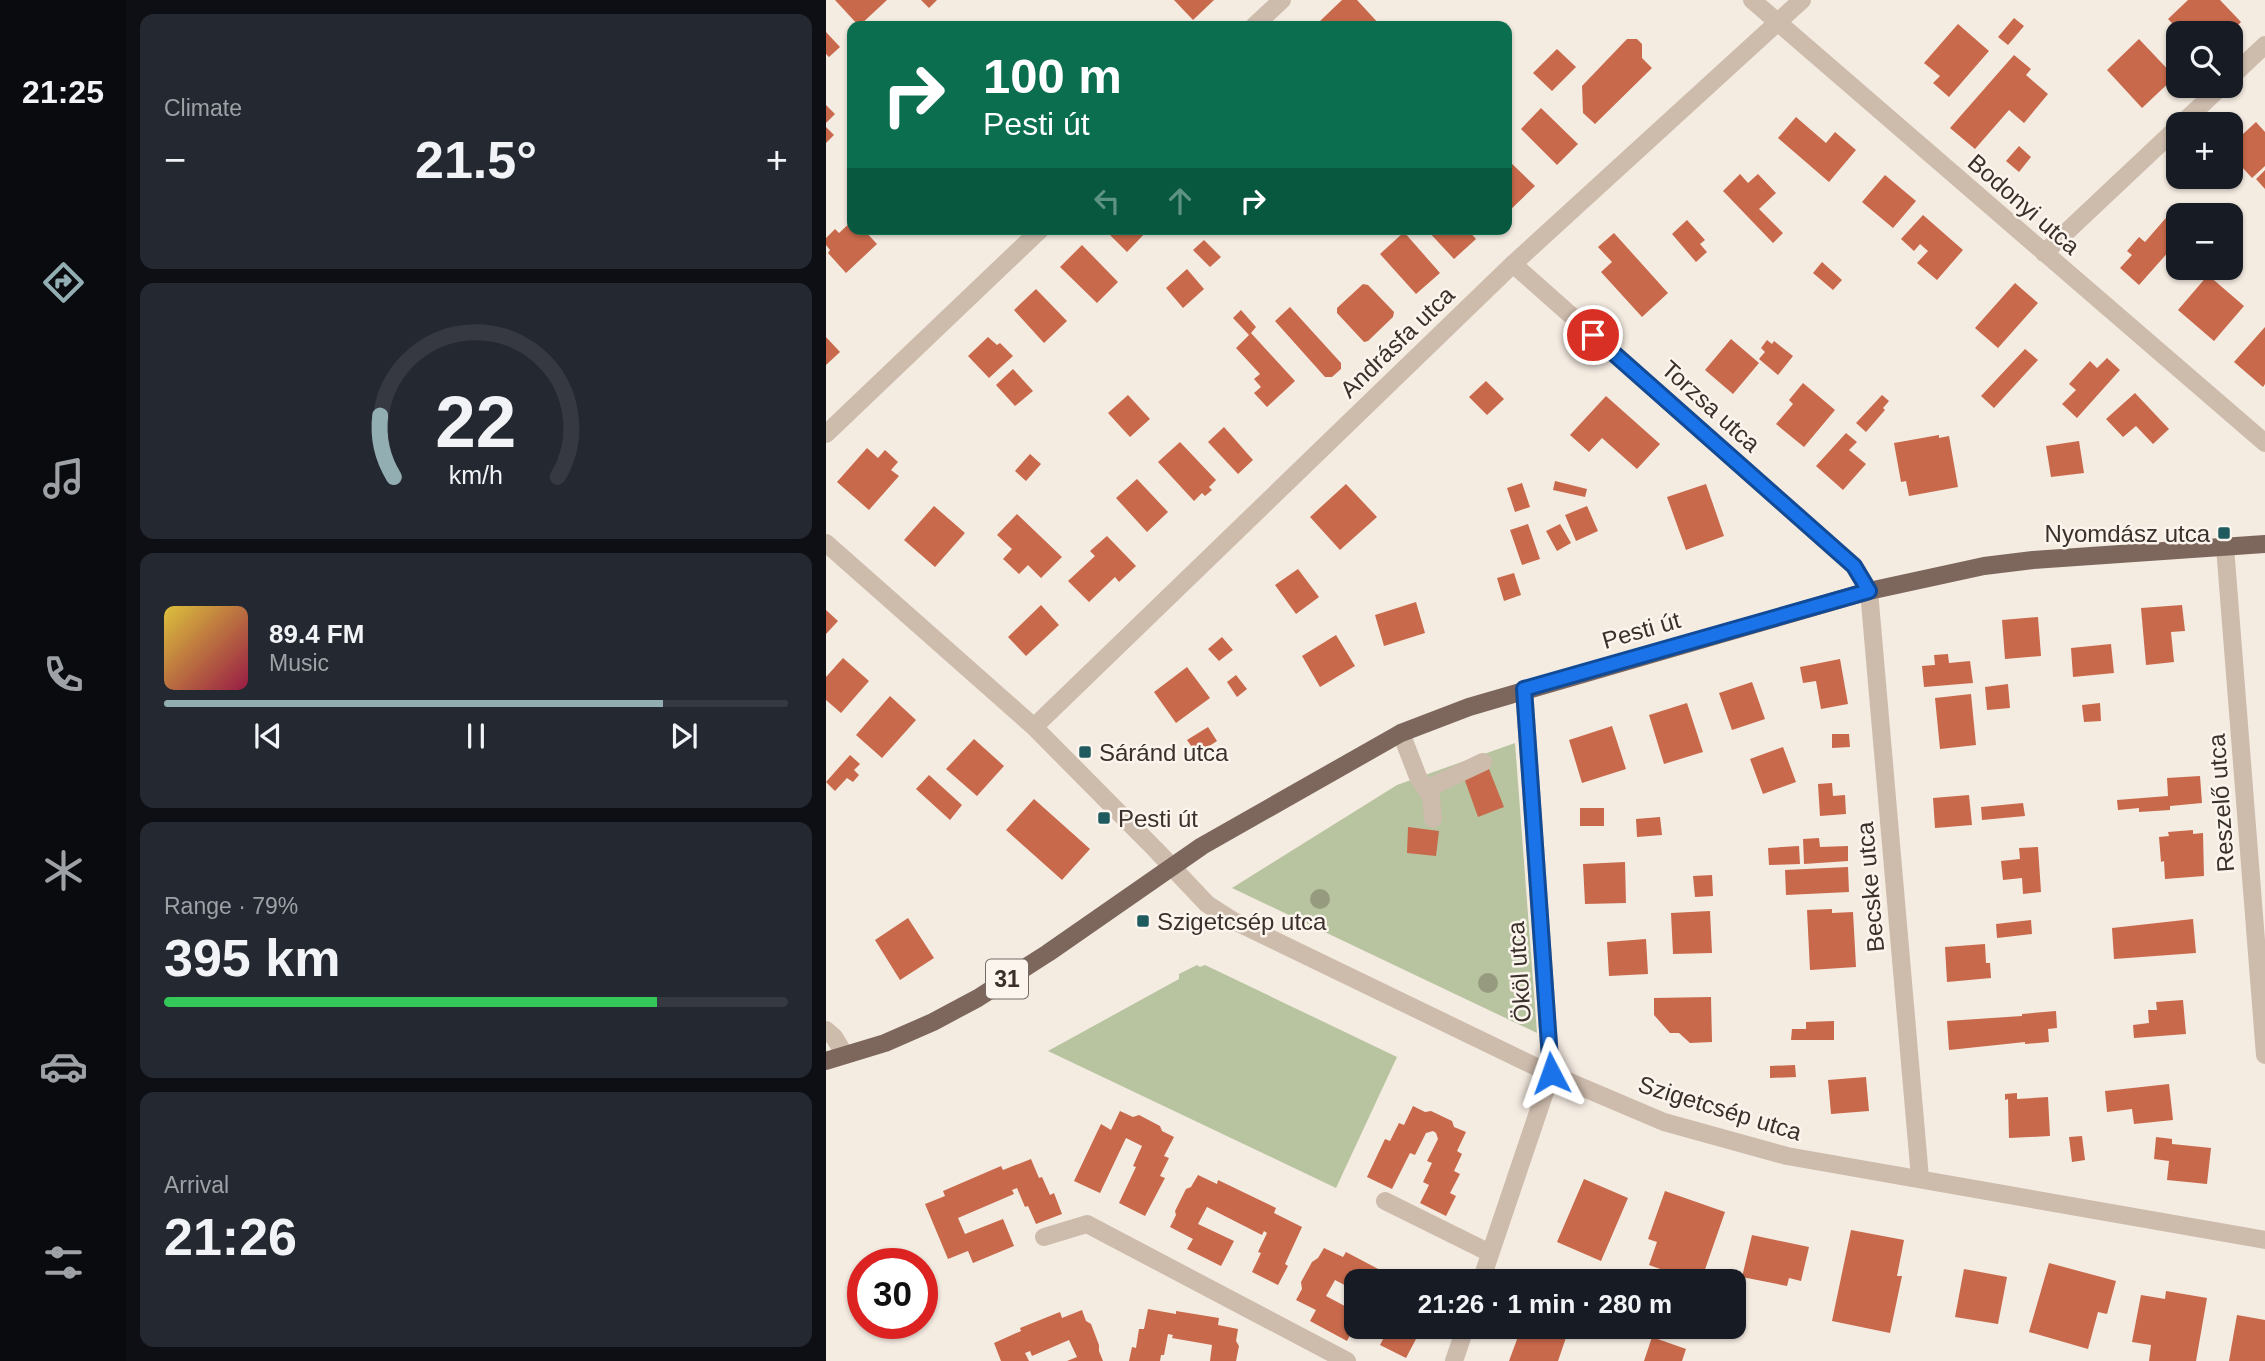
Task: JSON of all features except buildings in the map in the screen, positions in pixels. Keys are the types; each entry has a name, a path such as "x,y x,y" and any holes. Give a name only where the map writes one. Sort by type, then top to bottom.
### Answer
{"main road":[{"name":"Pesti út","path":"826,1061 885,1043 978,998 1202,846 1401,733 1469,706 1869,591 1984,566 2265,544"}],"street":[{"path":"1259,21 1282,0"},
{"name":"Bodonyi utca","path":"1752,0 2265,443"},
{"name":"Andrásfa utca","path":"1034,727 1513,264 1802,0"},
{"path":"2243,66 2265,45"},
{"path":"2194,112 2209,98"},
{"path":"2044,253 2166,138"},
{"path":"826,434 1035,235"},
{"name":"Torzsa utca","path":"1513,264 1854,566 1869,591"},
{"path":"826,543 1034,727 1172,868"},
{"name":"Reszelő utca","path":"2225,547 2265,1055"},
{"name":"Becske utca","path":"1869,591 1920,1178"},
{"name":"Ököl utca","path":"1485,1269 1551,1073 1524,689"},
{"path":"1401,733 1418,777 1432,797 1433,819"},
{"path":"1426,789 1483,762"},
{"name":"Szigetcsép utca","path":"1172,868 1206,904 1232,920 1551,1073 1664,1122 1787,1156 2265,1240"},
{"path":"826,1030 834,1037 845,1055"},
{"path":"1385,1201 1490,1253"},
{"path":"1044,1237 1087,1224 1347,1361"},
{"path":"1454,1361 1462,1339"}],"green space":[{"path":"1515,743 1537,1033 1232,888 1397,785"},
{"path":"1197,965 1205,965 1397,1057 1336,1188 1048,1051 1179,979 1179,974"}],"place":[{"name":"Nyomdász utca","path":"2224,533"},
{"name":"Sáránd utca","path":"1085,752"},
{"name":"Pesti út","path":"1104,818"},
{"name":"Szigetcsép utca","path":"1143,921"}],"route":[{"path":"1551,1073 1524,689 1869,591 1854,566 1593,335"}]}
